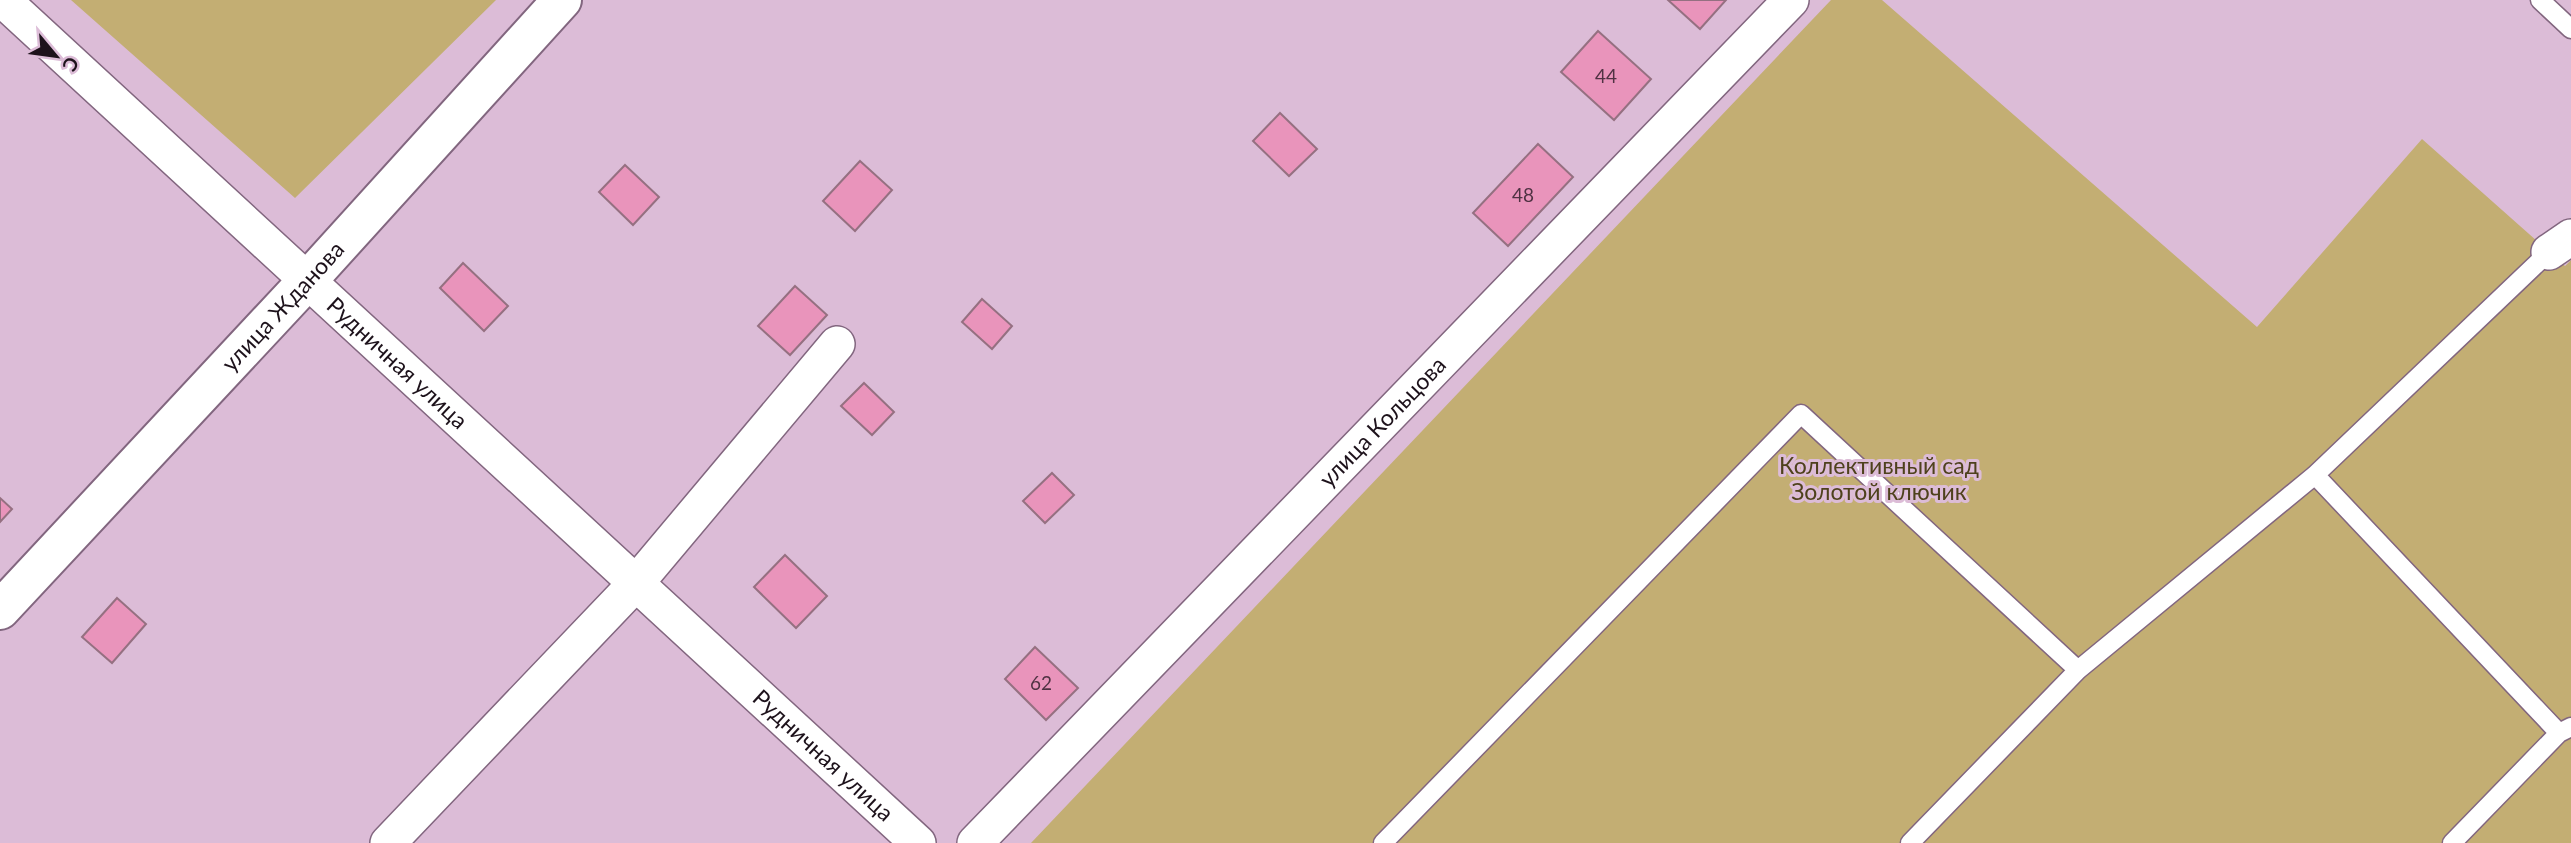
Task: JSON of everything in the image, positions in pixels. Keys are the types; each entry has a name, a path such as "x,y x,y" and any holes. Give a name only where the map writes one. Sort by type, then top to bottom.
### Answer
{"street":[{"name":"Рудничная улица","path":"3,0 918,843"},
{"name":"улица Жданова","path":"0,610 307,281 562,0"},
{"name":"улица Кольцова","path":"975,843 1791,0"},
{"path":"388,843 637,582 837,344"}],"lane":[{"path":"2540,0 2571,29"},
{"path":"1910,843 2078,670 2315,475 2560,245"},
{"path":"1383,843 1801,414 2078,670"},
{"path":"2315,475 2565,730 2452,843"}],"green space":[{"path":"71,0 496,0 295,198"},
{"name":"Коллективный сад Золотой ключик","path":"1831,0 1882,0 2257,327 2422,139 2565,266 2571,260 2571,843 1031,843"}],"building":[{"path":"1668,0 1726,0 1700,29"},
{"path":"1598,31 1651,79 1614,120 1561,72"},
{"path":"1280,113 1317,149 1289,176 1253,141"},
{"path":"1538,144 1573,177 1508,246 1473,213"},
{"path":"860,161 892,190 855,231 823,201"},
{"path":"625,165 659,197 633,225 599,192"},
{"path":"463,263 508,306 484,331 440,288"},
{"path":"795,286 827,315 790,355 758,326"},
{"path":"982,299 1012,326 992,349 962,322"},
{"path":"864,383 894,412 872,435 841,406"},
{"path":"1052,473 1074,495 1045,523 1023,501"},
{"path":"0,498 12,509 0,522"},
{"path":"785,555 827,596 796,628 754,587"},
{"path":"117,598 146,624 112,663 82,637"},
{"path":"1035,647 1078,688 1046,720 1005,679"}]}
